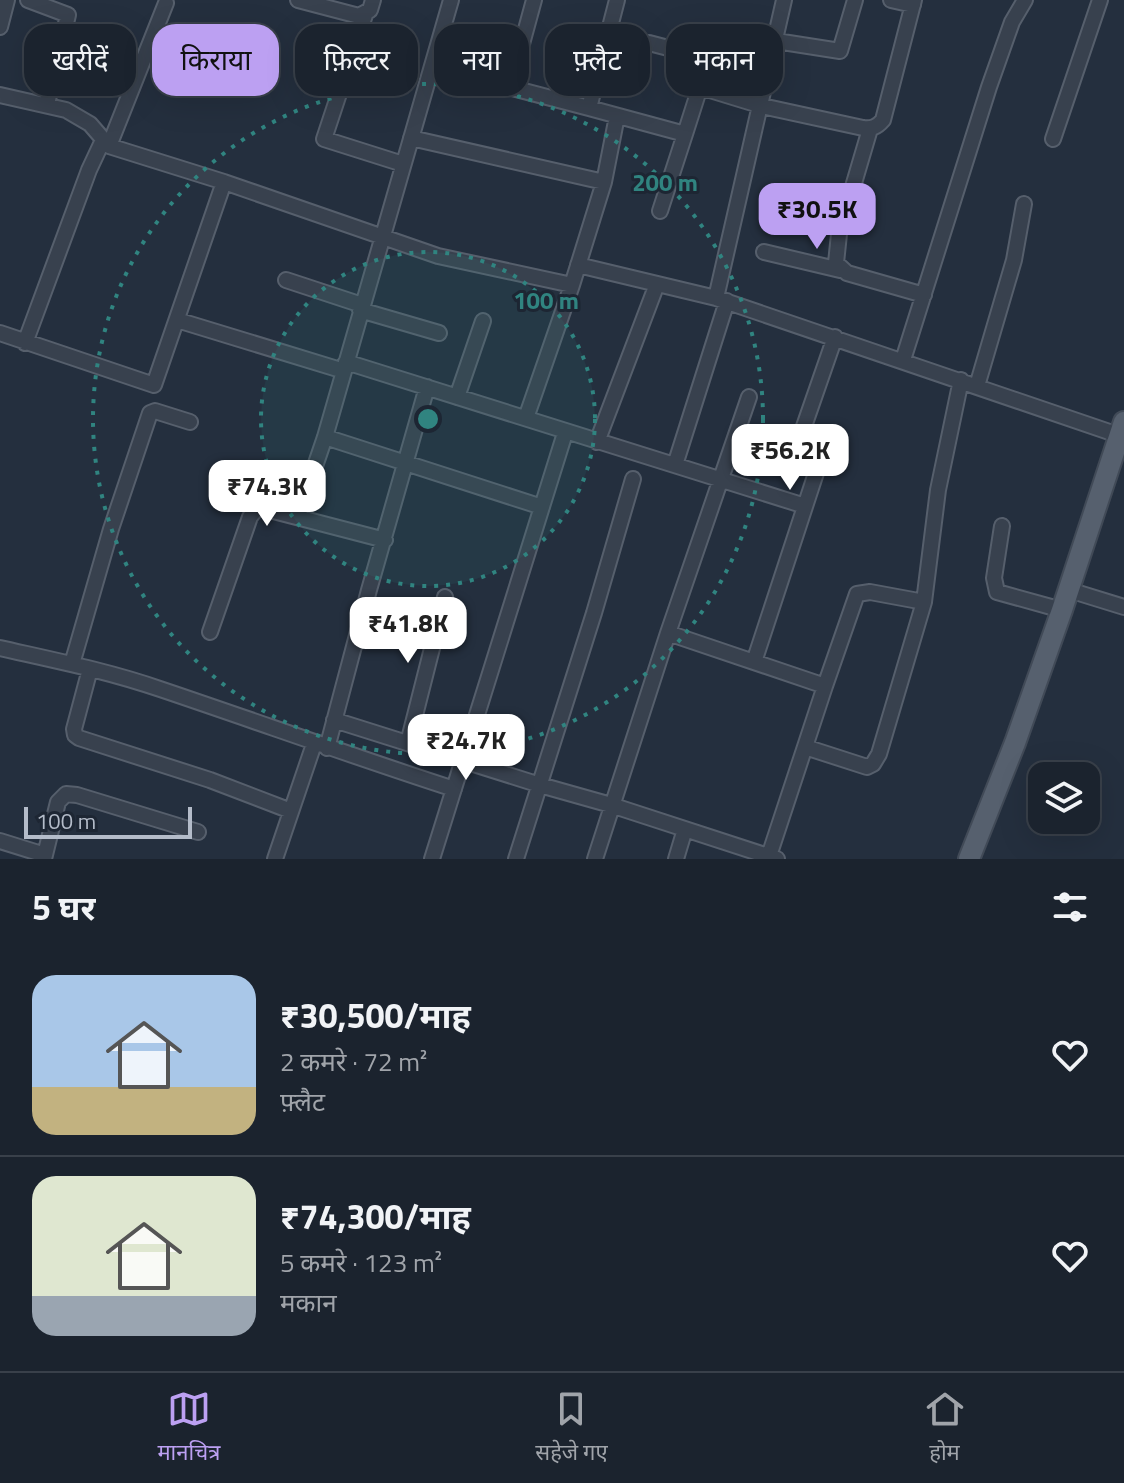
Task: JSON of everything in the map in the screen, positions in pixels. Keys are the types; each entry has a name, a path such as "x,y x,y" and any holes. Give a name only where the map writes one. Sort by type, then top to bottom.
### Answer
{"main road":[{"path":"969,859 1015,743 1122,431"}],"street":[{"path":"0,27 7,0"},
{"path":"28,0 68,15 47,104"},
{"path":"298,0 365,15"},
{"path":"373,0 365,15 324,139 403,164"},
{"path":"298,516 325,437 451,0"},
{"path":"527,24 534,0"},
{"path":"589,108 617,0"},
{"path":"783,42 840,51 855,0"},
{"path":"840,270 835,255 839,234 870,129 883,120 913,3 891,0"},
{"path":"903,360 989,87 1012,22 1025,0"},
{"path":"1053,139 1100,0"},
{"path":"777,24 779,1"},
{"path":"25,343 89,170 106,143 166,3"},
{"path":"529,93 685,134"},
{"path":"0,95 47,104 80,116 106,143 438,256 572,285"},
{"path":"660,211 697,96"},
{"path":"729,96 870,129"},
{"path":"675,465 721,300 764,96"},
{"path":"526,418 604,182 617,116"},
{"path":"411,138 604,182"},
{"path":"0,333 154,385 224,182"},
{"path":"977,386 1014,260 1024,204"},
{"path":"764,252 924,295"},
{"path":"578,265 721,300 1122,431"},
{"path":"286,280 439,333"},
{"path":"597,442 657,284"},
{"path":"177,320 427,387 565,433 805,506"},
{"path":"457,397 483,321"},
{"path":"754,662 817,463 802,447 801,435 835,337"},
{"path":"805,747 862,766 873,764 884,739 924,602 938,490 961,380"},
{"path":"275,859 291,811 334,720 427,387"},
{"path":"595,859 749,397"},
{"path":"72,664 111,529 150,413 155,411 190,422"},
{"path":"432,859 565,433"},
{"path":"325,437 542,507"},
{"path":"516,859 633,479"},
{"path":"210,632 253,510 258,507 385,540"},
{"path":"1002,526 994,578 997,592 1062,610"},
{"path":"1069,590 1124,607"},
{"path":"334,720 772,858 805,747 857,594 870,592 924,602"},
{"path":"408,743 445,597"},
{"path":"668,633 825,686"},
{"path":"0,648 159,688 320,746 454,789"},
{"path":"90,669 74,729 79,738 210,780 291,811"},
{"path":"0,841 44,857 58,802 66,794 198,832"},
{"path":"676,859 685,829"}]}
